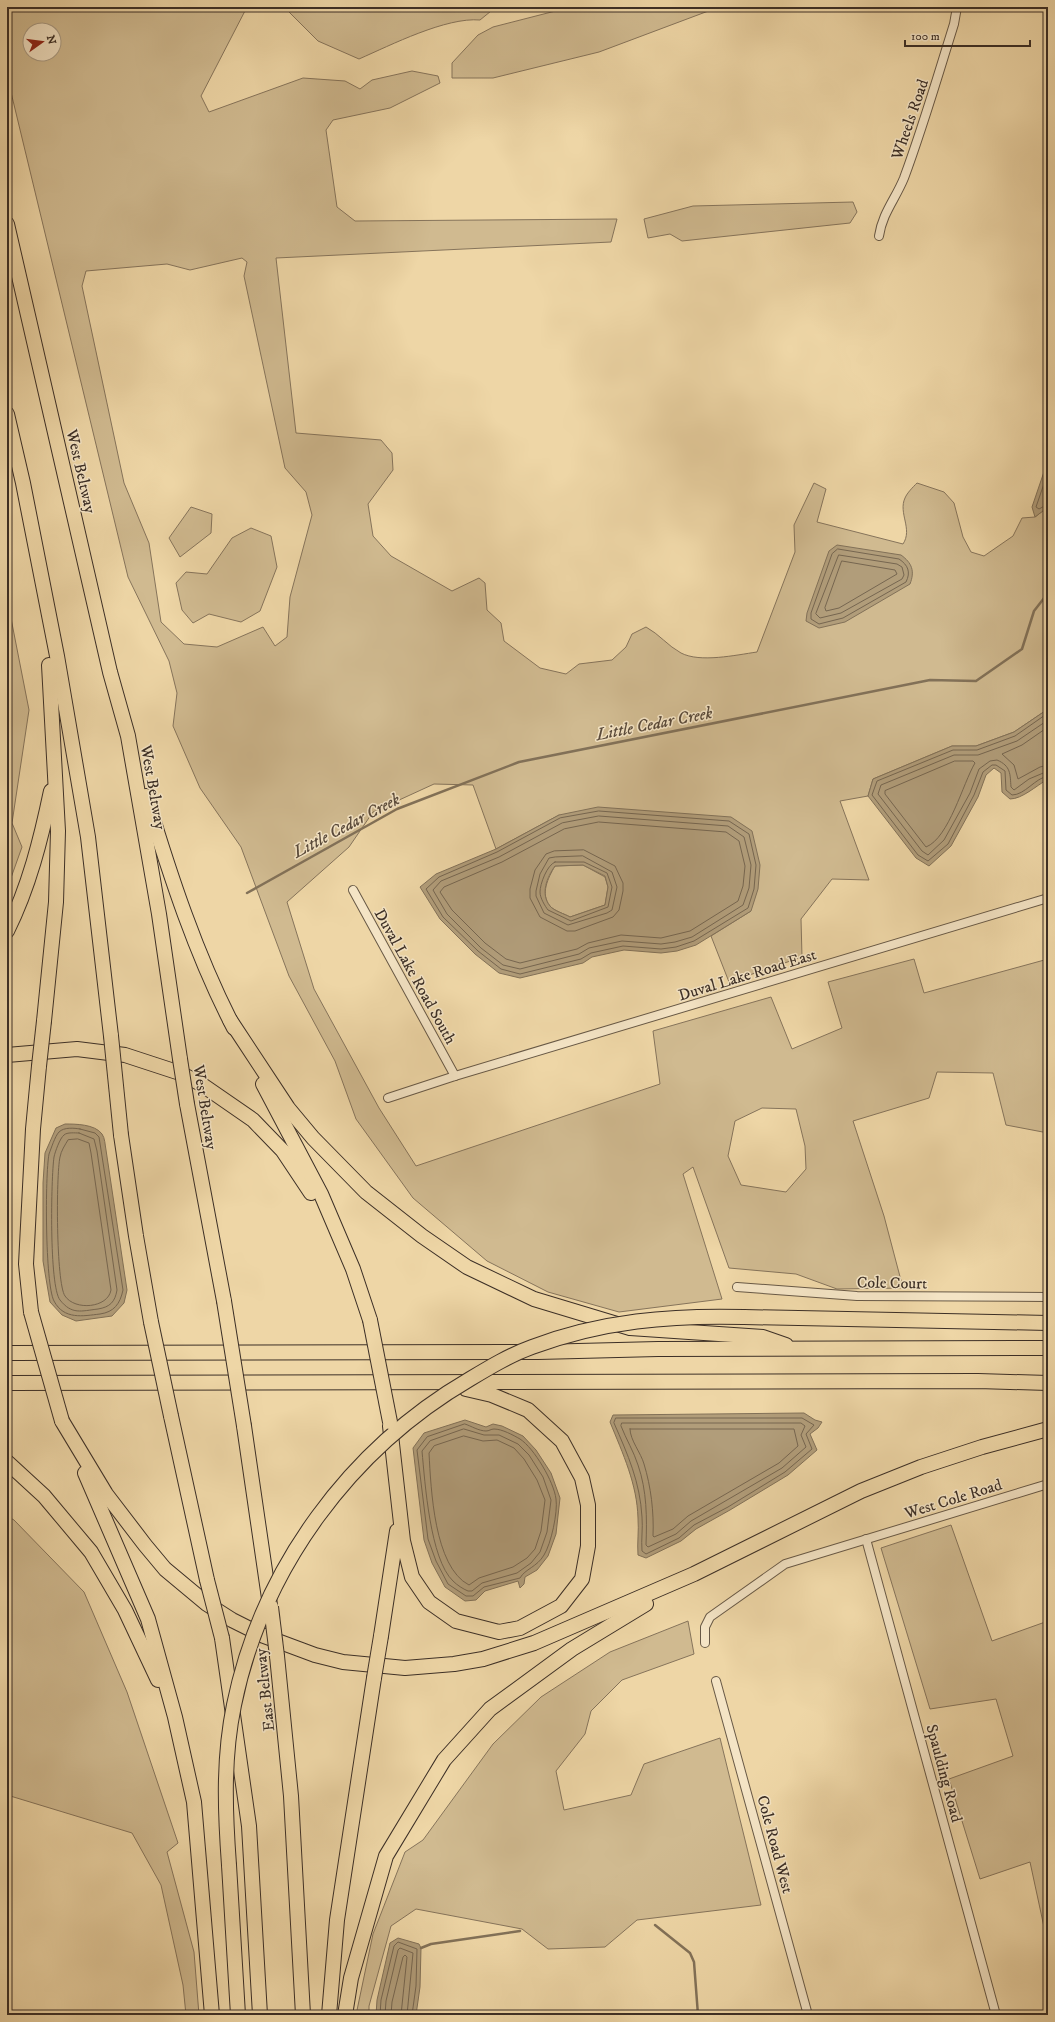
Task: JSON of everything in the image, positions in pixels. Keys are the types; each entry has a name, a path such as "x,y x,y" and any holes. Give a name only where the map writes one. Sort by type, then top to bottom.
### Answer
{"highway":[{"name":"West Beltway","path":"7,224 110,672 128,736 159,914 187,1104 224,1301 234,1364"},
{"path":"7,414 23,483 40,594 51,681 58,831 56,894 33,1129 26,1264 31,1312 62,1421 148,1619 175,1717 194,1802 212,2015"},
{"name":"East Beltway","path":"23,483 57,656 88,837 122,1135 136,1236 151,1322 171,1416 222,1638 250,1826 260,2015"},
{"path":"128,736 163,852 205,967 230,1020 321,1194 353,1269 370,1320 390,1422 403,1541 412,1577 429,1602 456,1621 499,1632 520,1628 561,1606 582,1579 588,1546 588,1505 582,1478 562,1441 528,1410 492,1395 436,1383"},
{"path":"7,931 19,907 42,836 51,787 54,760"},
{"path":"230,1020 288,1108 318,1144 366,1192 422,1236 467,1266 534,1299 630,1328 763,1337 796,1348"},
{"path":"7,1055 77,1050 125,1055 180,1073 201,1084 253,1120 284,1151 309,1188 353,1269"},
{"path":"238,2015 225,1811 226,1766 234,1705 248,1654 267,1603 286,1565 321,1512 358,1468 380,1446 423,1409 506,1358 530,1347 584,1331 632,1321 700,1316 1048,1322"},
{"path":"7,1353 530,1352 658,1349 1048,1348"},
{"name":"East Beltway","path":"234,1364 271,1607 277,1656 291,1796 303,2015"},
{"path":"7,1383 978,1381 1048,1383"},
{"path":"62,1421 106,1494 165,1569 184,1587 232,1620 284,1645 343,1662 405,1668 454,1664 502,1654 586,1622 694,1574 861,1491 922,1467 982,1447 1048,1430"},
{"path":"7,1462 44,1496 91,1552 125,1610 175,1717"},
{"path":"329,2015 337,1920 400,1510"},
{"path":"345,2015 351,1978 386,1856 444,1760 490,1709 572,1649 694,1574"}],"street":[{"name":"Wheels Road","path":"879,236 882,219 902,181 922,128 954,24 957,7"},
{"name":"Duval Lake Road South","path":"353,890 455,1076"},
{"name":"Duval Lake Road East","path":"388,1098 455,1076 1048,898"},
{"name":"Cole Court","path":"736,1287 857,1296 1048,1297"},
{"name":"West Cole Road","path":"866,1539 1048,1484"},
{"path":"705,1643 705,1627 710,1617 785,1564 866,1539"},
{"name":"Spaulding Road","path":"866,1539 996,2015"},
{"name":"Cole Road West","path":"716,1681 808,2015"}],"shaded area":[{"path":"7,7 247,7 201,96 209,112 303,78 345,81 360,89 372,80 412,71 438,76 440,83 390,108 333,120 326,130 337,207 355,221 617,219 611,242 276,258 296,433 381,440 392,453 393,470 368,504 373,536 391,556 452,591 479,578 485,583 487,610 501,623 504,641 540,668 566,674 579,664 612,660 626,647 632,634 646,627 676,650 689,656 708,658 757,652 795,552 794,525 814,483 826,489 817,522 903,544 907,533 903,504 909,492 917,483 944,492 954,503 963,537 971,552 984,556 1013,536 1022,518 1035,517 1048,507 1048,709 1014,732 976,746 952,746 873,779 868,796 840,801 869,880 832,879 801,919 802,957 729,982 711,936 751,911 559,815 496,849 473,785 434,784 373,812 349,847 287,902 314,989 379,1108 416,1166 660,1084 653,1031 771,997 792,1049 842,1028 828,982 914,959 924,993 1048,959 1048,1133 1006,1125 993,1073 937,1072 929,1098 853,1121 884,1216 903,1288 837,1289 796,1274 729,1268 693,1167 683,1174 722,1299 619,1312 548,1292 487,1261 413,1198 356,1119 335,1061 289,976 241,847 200,788 173,726 177,693 169,661 128,577 9,84 7,82","holes":["242,258 247,262 244,276 285,468 306,492 312,515 290,597 287,637 275,646 263,627 217,647 184,644 161,622 149,543 124,483 82,286 86,271 167,264 190,270","762,1108 796,1109 805,1146 806,1169 786,1192 741,1185 728,1156 735,1121"]},
{"path":"290,7 496,7 480,20 466,20 435,27 359,59 318,41 288,11"},
{"path":"571,7 719,7 599,52 493,78 452,78 452,63 478,35 493,27"},
{"path":"853,202 857,212 850,223 682,241 670,234 648,238 644,219 693,206"},
{"path":"191,507 212,514 211,533 180,557 169,538"},
{"path":"251,528 271,536 277,567 260,611 241,622 209,614 193,623 182,610 176,583 186,572 207,574 232,538"},
{"path":"7,598 29,710 12,823 22,847 7,889"},
{"path":"583,865 605,877 608,887 605,905 570,917 550,906 547,901 545,891 546,886 555,866"},
{"path":"7,1516 14,1520 84,1592 127,1692 178,1843 167,1852 194,1952 199,2015 186,2015 183,1985 161,1885 132,1833 7,1795"},
{"path":"951,1525 992,1641 1048,1621 1048,1926 1044,1927 1030,1862 980,1879 949,1779 1013,1756 996,1699 930,1709 881,1548"},
{"path":"688,1621 694,1654 622,1680 591,1711 585,1734 556,1771 564,1810 631,1795 644,1764 720,1738 761,1905 637,1920 605,1947 548,1949 522,1929 416,1909 391,1926 369,2006 369,2015 356,2015 373,1934 405,1852 423,1840 493,1744 541,1697 610,1652"}],"water":[{"path":"1048,460 1048,507 1035,517 1032,507"},
{"path":"837,545 901,555 908,561 912,568 912,579 910,584 845,622 819,628 806,621 807,613 829,551"},
{"path":"1048,709 1048,779 1024,795 1010,799 1002,792 1001,773 994,768 986,775 978,797 951,846 929,866 916,858 868,796 873,779 952,746 976,746 1014,732"},
{"path":"598,807 731,817 752,831 760,865 758,889 751,911 696,945 677,951 661,953 624,950 592,957 583,963 520,978 499,973 475,954 440,919 420,887 436,874 496,849 559,815","holes":["583,865 605,876 608,887 605,905 570,917 550,906 545,896 547,880 555,866"]},
{"path":"65,1124 85,1125 95,1128 102,1134 104,1140 127,1290 124,1303 112,1316 76,1321 62,1315 50,1302 43,1261 43,1183 45,1153 56,1128"},
{"path":"804,1413 815,1420 822,1422 818,1428 810,1434 817,1450 788,1475 696,1529 681,1541 646,1558 638,1555 638,1523 635,1493 620,1446 610,1422 613,1415"},
{"path":"465,1420 486,1427 493,1424 502,1426 523,1436 536,1450 551,1473 560,1498 556,1534 548,1556 537,1570 525,1577 524,1584 520,1588 518,1581 485,1591 476,1600 465,1601 445,1587 432,1563 424,1540 413,1448 424,1433"},
{"path":"398,1938 419,1944 421,1948 420,1987 416,2015 376,2015 377,2000 390,1943"}],"waterway":[{"name":"Little Cedar Creek","path":"247,893 397,809 519,762 930,680 976,681 1022,649 1034,611 1048,593"},
{"path":"655,1925 690,1953 694,1962 698,2015"},
{"path":"421,1948 431,1944 520,1931"}]}
